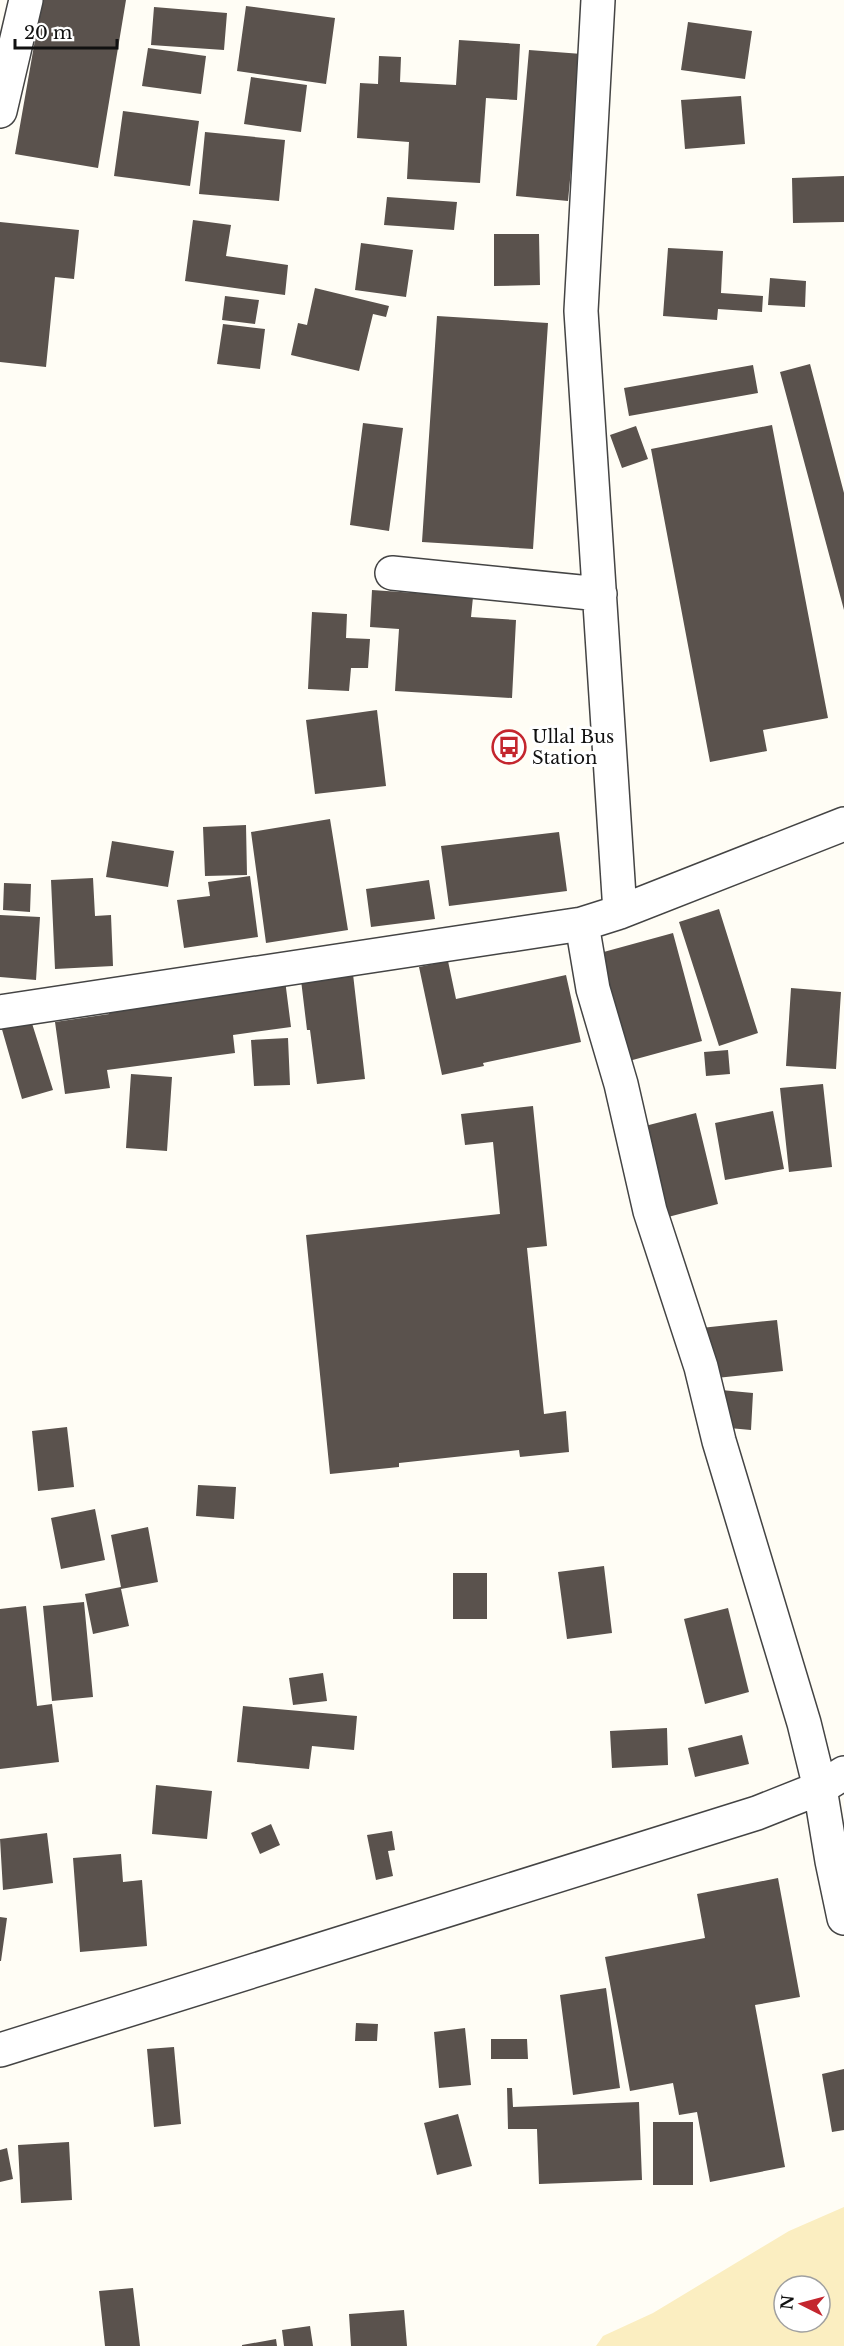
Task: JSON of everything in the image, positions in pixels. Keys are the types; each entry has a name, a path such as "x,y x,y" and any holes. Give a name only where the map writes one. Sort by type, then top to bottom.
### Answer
{"street":[{"path":"0,111 26,0"},
{"path":"598,0 581,311 621,912"},
{"path":"392,573 600,594"},
{"path":"0,1012 582,924 621,912 844,824"},
{"path":"582,924 593,989 621,1084 650,1211 701,1366 719,1441 804,1723 832,1780 832,1861 844,1917"},
{"path":"0,2050 757,1814 832,1780"}],"sand":[{"path":"844,2207 844,2346 596,2346 603,2336 653,2313 789,2231"}],"building":[{"path":"42,0 126,0 98,168 15,154"},
{"path":"246,6 335,18 326,84 237,71"},
{"path":"154,7 227,13 224,50 151,45"},
{"path":"688,22 752,31 745,79 681,70"},
{"path":"459,40 520,44 517,100 486,98 480,183 407,179 409,142 357,138 360,83 378,84 379,56 401,57 400,82 456,85"},
{"path":"148,48 206,56 201,94 142,86"},
{"path":"529,50 582,54 568,201 516,196"},
{"path":"251,77 307,85 301,132 244,124"},
{"path":"741,96 745,144 685,149 681,100"},
{"path":"123,111 199,121 190,186 114,176"},
{"path":"205,132 285,140 279,201 199,194"},
{"path":"844,176 844,222 793,223 792,178"},
{"path":"387,197 457,202 454,230 384,225"},
{"path":"193,220 231,225 226,256 288,265 285,295 185,281"},
{"path":"0,222 79,230 74,279 55,277 46,367 0,362"},
{"path":"494,234 539,234 540,285 494,286"},
{"path":"361,243 413,250 406,297 355,290"},
{"path":"668,248 723,251 721,293 763,296 762,312 718,309 717,320 663,316"},
{"path":"770,278 806,281 805,307 768,305"},
{"path":"315,288 389,306 386,317 373,314 359,371 291,355 298,323 307,325"},
{"path":"225,296 259,300 255,324 222,320"},
{"path":"437,316 548,323 533,549 422,542"},
{"path":"223,324 265,329 260,369 217,364"},
{"path":"810,364 844,493 844,610 780,372"},
{"path":"753,365 758,393 629,416 624,388"},
{"path":"363,423 403,428 389,531 350,525"},
{"path":"772,425 828,718 763,730 767,751 710,762 651,449"},
{"path":"636,426 648,459 622,468 610,435"},
{"path":"372,590 473,597 471,617 516,620 512,698 395,691 399,629 370,627"},
{"path":"312,612 347,614 346,638 370,639 368,668 351,668 349,691 308,689"},
{"path":"377,710 386,786 315,794 306,720"},
{"path":"330,819 348,930 266,943 251,832"},
{"path":"246,825 247,875 205,876 203,827"},
{"path":"559,832 567,891 449,906 441,846"},
{"path":"112,841 174,851 168,887 106,877"},
{"path":"250,876 258,937 184,948 177,900 210,896 208,882"},
{"path":"93,878 95,916 111,915 113,966 55,969 51,880"},
{"path":"429,880 435,919 371,927 366,889"},
{"path":"4,883 31,884 30,912 3,910"},
{"path":"719,909 758,1033 719,1046 679,922"},
{"path":"0,915 40,917 36,980 0,977"},
{"path":"673,933 702,1041 629,1061 600,953"},
{"path":"448,961 456,999 566,975 581,1042 483,1063 484,1066 442,1075 419,967"},
{"path":"353,974 365,1079 317,1084 301,980"},
{"path":"285,980 291,1027 233,1035 235,1053 107,1070 110,1088 65,1094 55,1022 109,1014 108,1004"},
{"path":"791,988 841,992 836,1069 786,1066"},
{"path":"30,1017 53,1090 22,1099 1,1026"},
{"path":"288,1038 290,1085 254,1086 251,1040"},
{"path":"728,1050 730,1074 706,1076 704,1052"},
{"path":"131,1074 172,1077 167,1151 126,1148"},
{"path":"823,1084 832,1167 789,1172 780,1088"},
{"path":"533,1106 547,1246 527,1248 544,1414 566,1411 569,1452 520,1457 519,1450 399,1463 399,1467 330,1474 306,1235 500,1214 493,1142 465,1145 461,1114"},
{"path":"773,1111 784,1169 725,1180 715,1123"},
{"path":"696,1113 718,1204 668,1217 645,1126"},
{"path":"777,1320 783,1371 707,1379 701,1328"},
{"path":"721,1390 753,1393 751,1430 718,1427"},
{"path":"67,1427 74,1487 38,1491 32,1431"},
{"path":"198,1485 236,1487 234,1519 196,1516"},
{"path":"95,1509 105,1560 61,1569 51,1518"},
{"path":"148,1527 158,1582 121,1589 129,1626 93,1634 85,1594 121,1587 111,1535"},
{"path":"604,1566 612,1633 567,1639 558,1572"},
{"path":"453,1573 487,1573 487,1619 453,1619"},
{"path":"84,1602 93,1697 52,1701 43,1606"},
{"path":"26,1606 37,1706 52,1704 59,1762 0,1769 0,1609"},
{"path":"728,1608 749,1692 705,1704 684,1619"},
{"path":"323,1673 327,1701 293,1705 289,1678"},
{"path":"243,1706 357,1716 354,1750 312,1746 309,1769 237,1762"},
{"path":"667,1728 668,1765 612,1768 610,1731"},
{"path":"742,1735 749,1764 695,1777 688,1748"},
{"path":"156,1785 212,1791 207,1839 152,1834"},
{"path":"271,1824 280,1845 260,1854 251,1833"},
{"path":"392,1831 395,1850 388,1851 393,1876 376,1880 367,1835"},
{"path":"47,1833 53,1883 3,1890 0,1839"},
{"path":"121,1854 123,1882 142,1880 147,1946 80,1952 73,1858"},
{"path":"778,1878 800,1997 755,2005 785,2167 710,2182 697,2112 679,2115 673,2083 630,2091 605,1957 705,1938 697,1894"},
{"path":"0,1917 7,1918 1,1961 0,1961"},
{"path":"606,1988 620,2088 573,2095 560,1995"},
{"path":"356,2023 378,2024 377,2041 355,2041"},
{"path":"465,2028 471,2085 439,2088 434,2032"},
{"path":"491,2039 527,2039 528,2059 491,2059"},
{"path":"174,2047 181,2124 154,2127 147,2049"},
{"path":"844,2069 844,2130 832,2132 822,2074"},
{"path":"507,2088 512,2088 513,2107 639,2102 642,2180 539,2184 537,2129 508,2129"},
{"path":"458,2114 472,2166 437,2175 424,2123"},
{"path":"653,2122 693,2122 693,2185 653,2185"},
{"path":"69,2142 72,2200 21,2203 18,2145"},
{"path":"7,2148 13,2179 0,2182 0,2150"},
{"path":"133,2288 140,2346 105,2346 99,2291"},
{"path":"404,2310 407,2346 351,2346 349,2314"},
{"path":"310,2326 313,2346 284,2346 282,2330"},
{"path":"276,2339 277,2346 242,2346 242,2345"}],"place":[{"name":"Ullal Bus Station","path":"509,747"}]}
